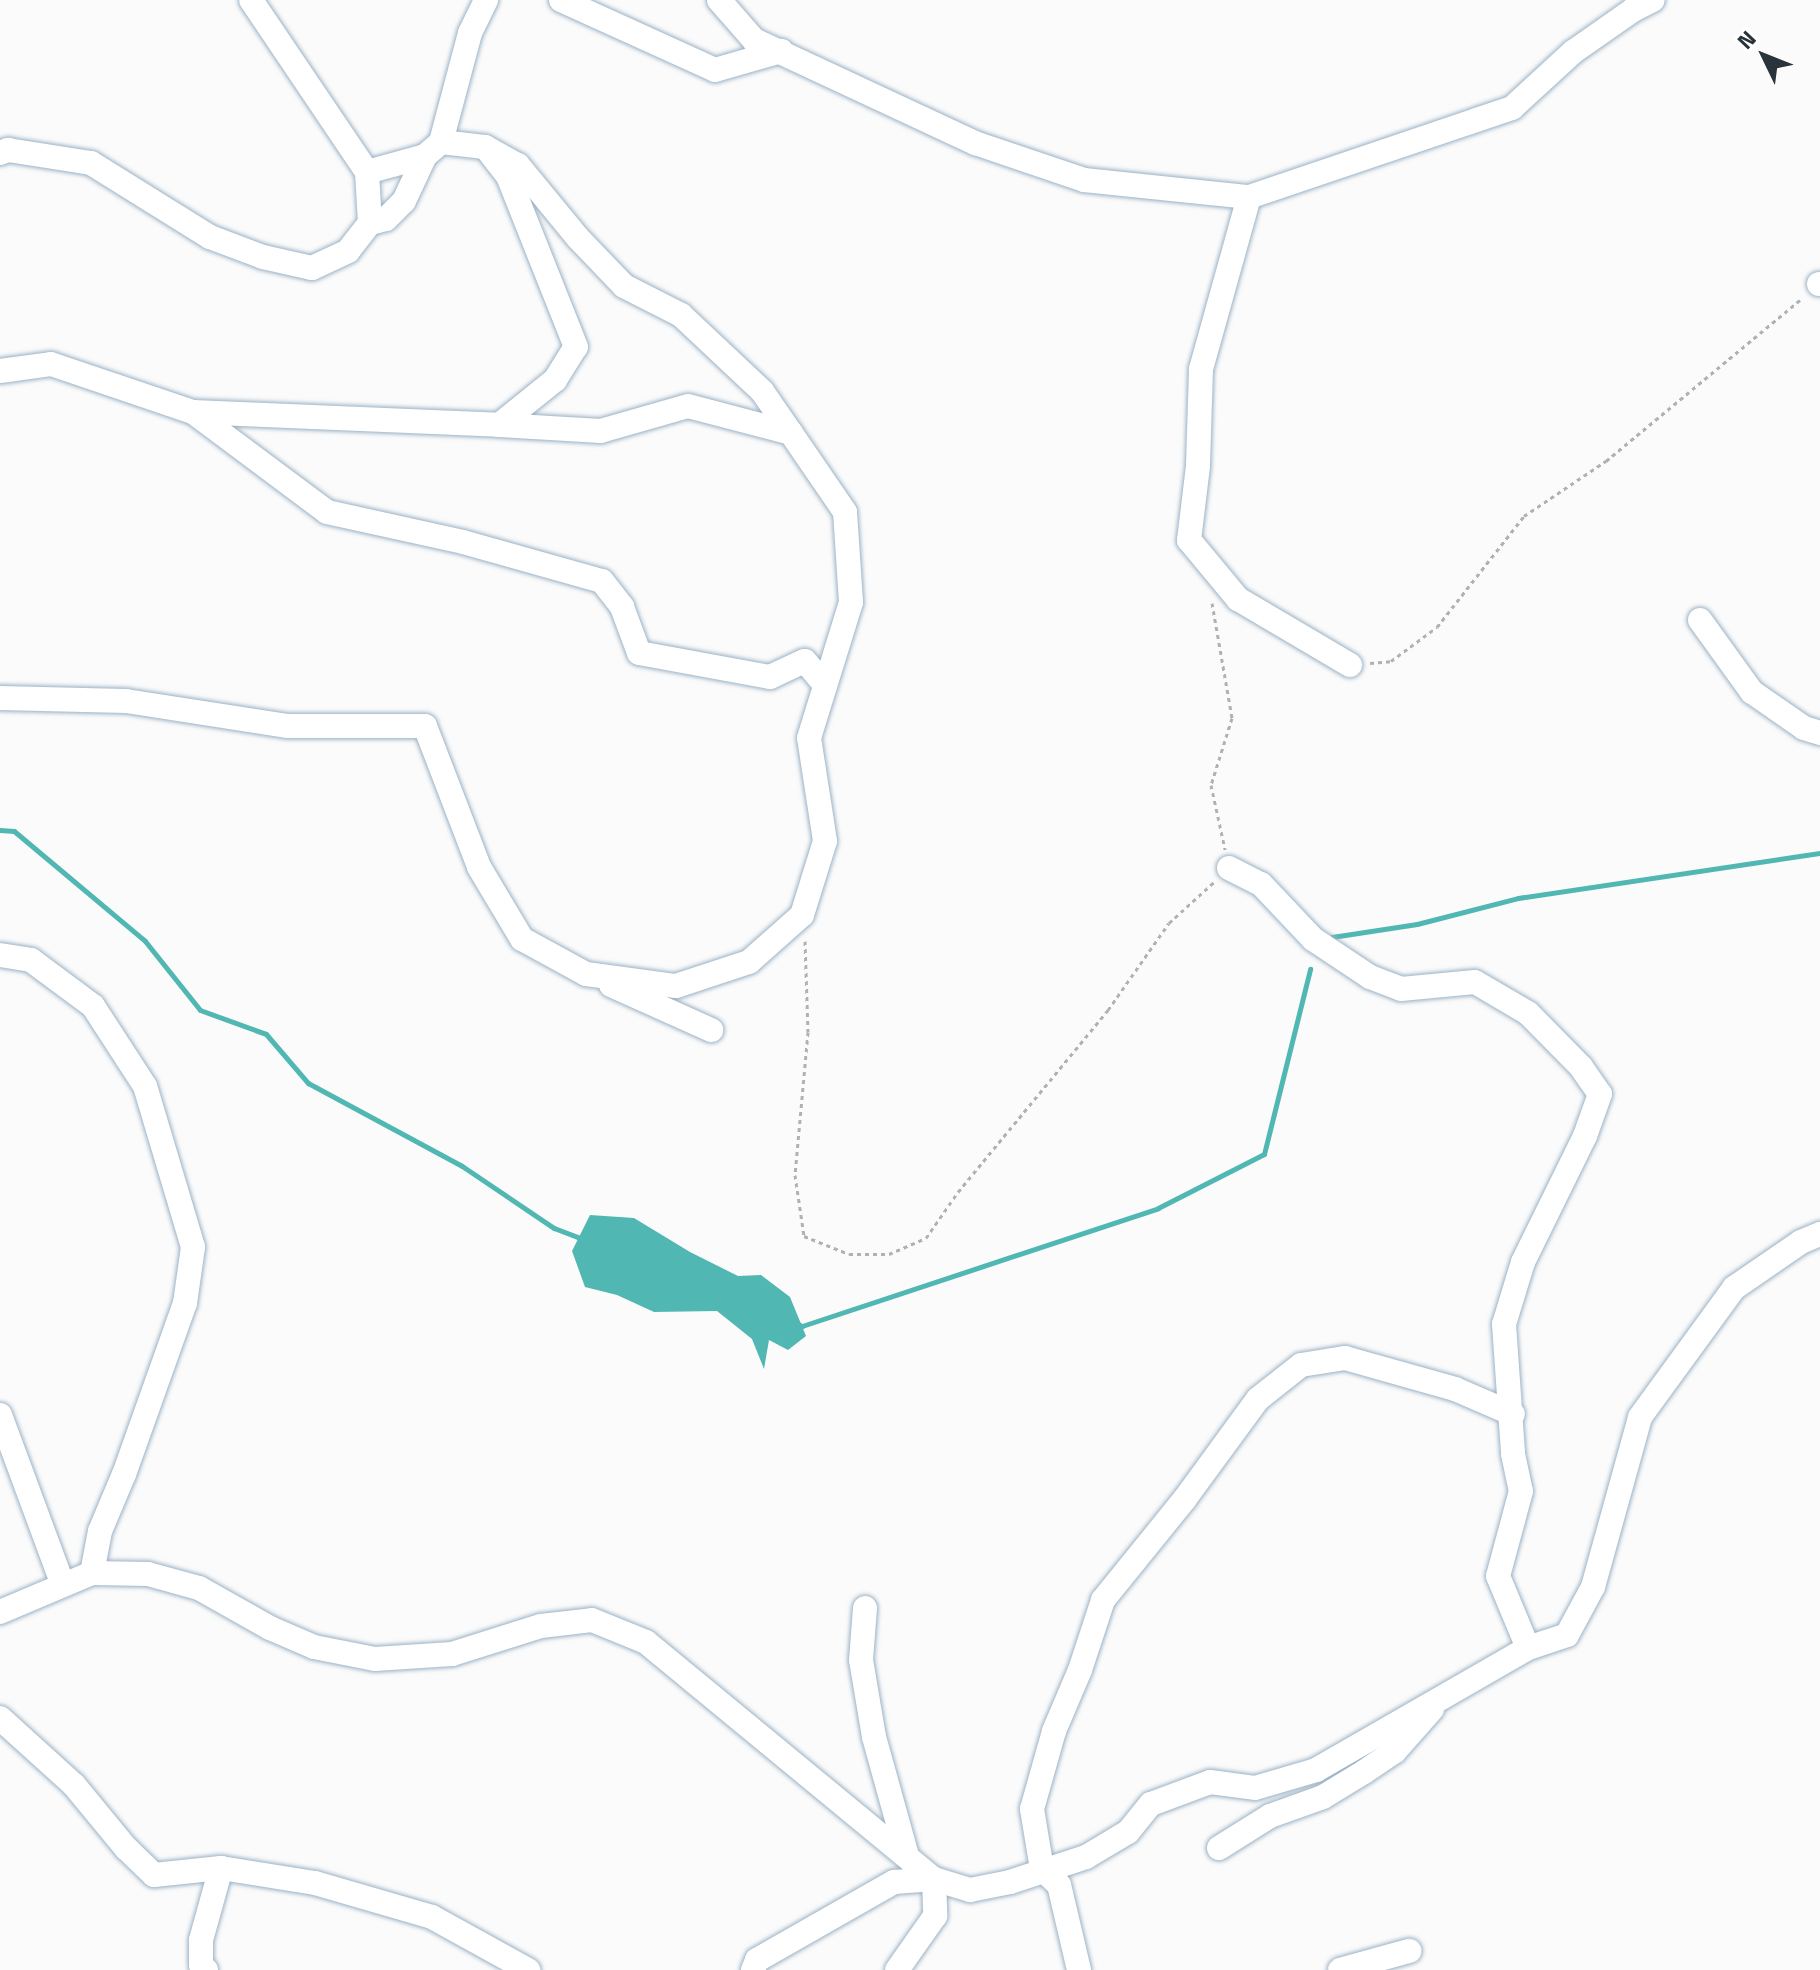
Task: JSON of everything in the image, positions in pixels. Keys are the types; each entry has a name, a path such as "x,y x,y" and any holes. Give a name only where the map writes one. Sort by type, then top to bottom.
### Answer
{"street":[{"path":"251,0 367,172 370,223"},
{"path":"0,153 8,150 91,163 210,237 263,257 312,268 348,251 370,223 386,219 404,201 433,149 470,33 486,0"},
{"path":"561,0 715,70 781,51"},
{"path":"719,0 754,40 975,143 1084,180 1249,197 1512,108 1573,52 1633,10 1653,0"},
{"path":"367,172 433,149 485,147 518,165 578,238 624,286 681,315 762,391 845,512 851,602 809,738 825,841 802,915 749,962 676,986 586,974"},
{"path":"485,147 508,176 576,347 555,380 499,425"},
{"path":"1249,197 1208,333 1201,369 1198,466 1189,540 1238,599 1350,665"},
{"path":"0,371 51,364 193,412 601,431 688,406 791,433"},
{"path":"193,412 327,512 463,542 602,581 622,607 639,653 770,677 805,661 825,685"},
{"path":"1700,620 1752,692 1804,728 1820,733"},
{"path":"0,698 126,701 288,726 425,726 479,867 522,939 586,974 711,1030"},
{"path":"1229,868 1261,884 1313,939 1370,977 1401,989 1475,982 1528,1013 1581,1067 1600,1094 1585,1136 1523,1262 1504,1324 1513,1414 1513,1454 1521,1491 1498,1576 1528,1648"},
{"path":"0,955 31,960 93,1006 145,1086 193,1247 185,1303 124,1474 100,1531 92,1573"},
{"path":"753,1970 757,1960 894,1882 934,1879 970,1890 1010,1882 1086,1857 1128,1832 1151,1804 1210,1782 1255,1788 1316,1770 1528,1648 1567,1635 1593,1587 1640,1417 1734,1288 1801,1242 1820,1234"},
{"path":"1079,1970 1065,1921 1059,1885 1042,1869 1032,1809 1054,1731 1080,1670 1103,1600 1184,1500 1258,1399 1301,1365 1345,1358 1455,1389 1513,1414"},
{"path":"0,1415 62,1583"},
{"path":"0,1612 62,1583 92,1573 148,1574 199,1588 270,1628 314,1647 375,1659 452,1654 541,1626 592,1620 646,1642 934,1879 935,1916 897,1970"},
{"path":"865,1608 861,1660 874,1737 907,1856"},
{"path":"1219,1848 1270,1816 1323,1797 1395,1751 1447,1692"},
{"path":"0,1718 74,1785 126,1848 154,1875 221,1868 315,1883 432,1917 528,1970"},
{"path":"206,1970 201,1965 201,1940 221,1868"},
{"path":"1340,1970 1409,1951"}],"path":[{"path":"1350,665 1391,661 1437,627 1524,516 1606,461 1820,284"},
{"path":"804,908 808,1032 795,1175 804,1236 849,1254 889,1254 926,1238 958,1192 1108,1010 1169,923 1229,868 1211,785 1232,718 1211,597"}],"water":[{"path":"590,1215 634,1218 690,1252 738,1276 761,1275 790,1297 806,1336 788,1350 769,1340 764,1369 752,1339 717,1311 654,1312 617,1295 585,1287 572,1251"}],"waterway":[{"path":"0,830 14,831 145,941 200,1010 266,1034 308,1083 462,1166 554,1228 586,1240"},
{"path":"1332,937 1417,924 1518,898 1820,853"},
{"path":"796,1323 802,1326 1158,1208 1264,1154 1310,969"}]}
